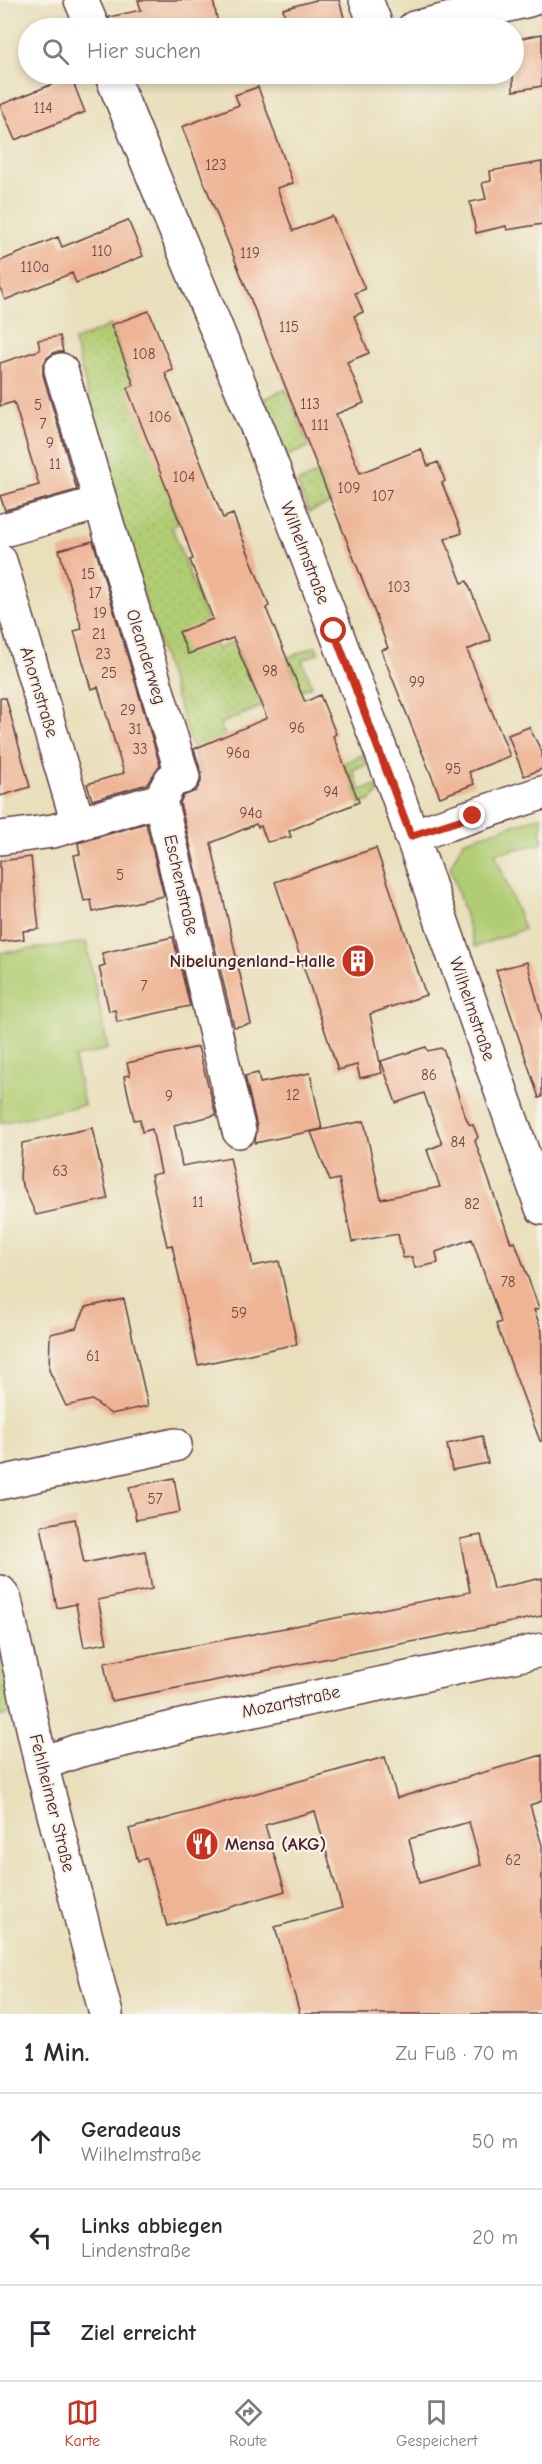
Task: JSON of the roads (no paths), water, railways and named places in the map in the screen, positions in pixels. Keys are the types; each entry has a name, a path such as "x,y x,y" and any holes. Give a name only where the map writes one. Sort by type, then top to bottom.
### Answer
{"street":[{"path":"81,0 89,18"},
{"path":"366,0 373,18"},
{"path":"455,18 530,0"},
{"name":"Wilhelmstraße","path":"115,84 260,434 411,836 542,1208"},
{"name":"Oleanderweg","path":"61,370 183,777 171,780 160,800"},
{"path":"0,531 99,503"},
{"name":"Ahornstraße","path":"0,561 78,824"},
{"path":"411,836 542,793"},
{"path":"0,838 53,831 160,800"},
{"name":"Eschenstraße","path":"160,800 239,1131"},
{"path":"0,1483 175,1444"},
{"name":"Fehlheimer Straße","path":"0,1592 5,1600 41,1764 106,2014"},
{"name":"Mozartstraße","path":"41,1764 77,1751 202,1721 542,1650"}],"place":[{"name":"Nibelungenland-Halle","path":"358,961"},
{"name":"Mensa (AKG)","path":"202,1844"}]}
